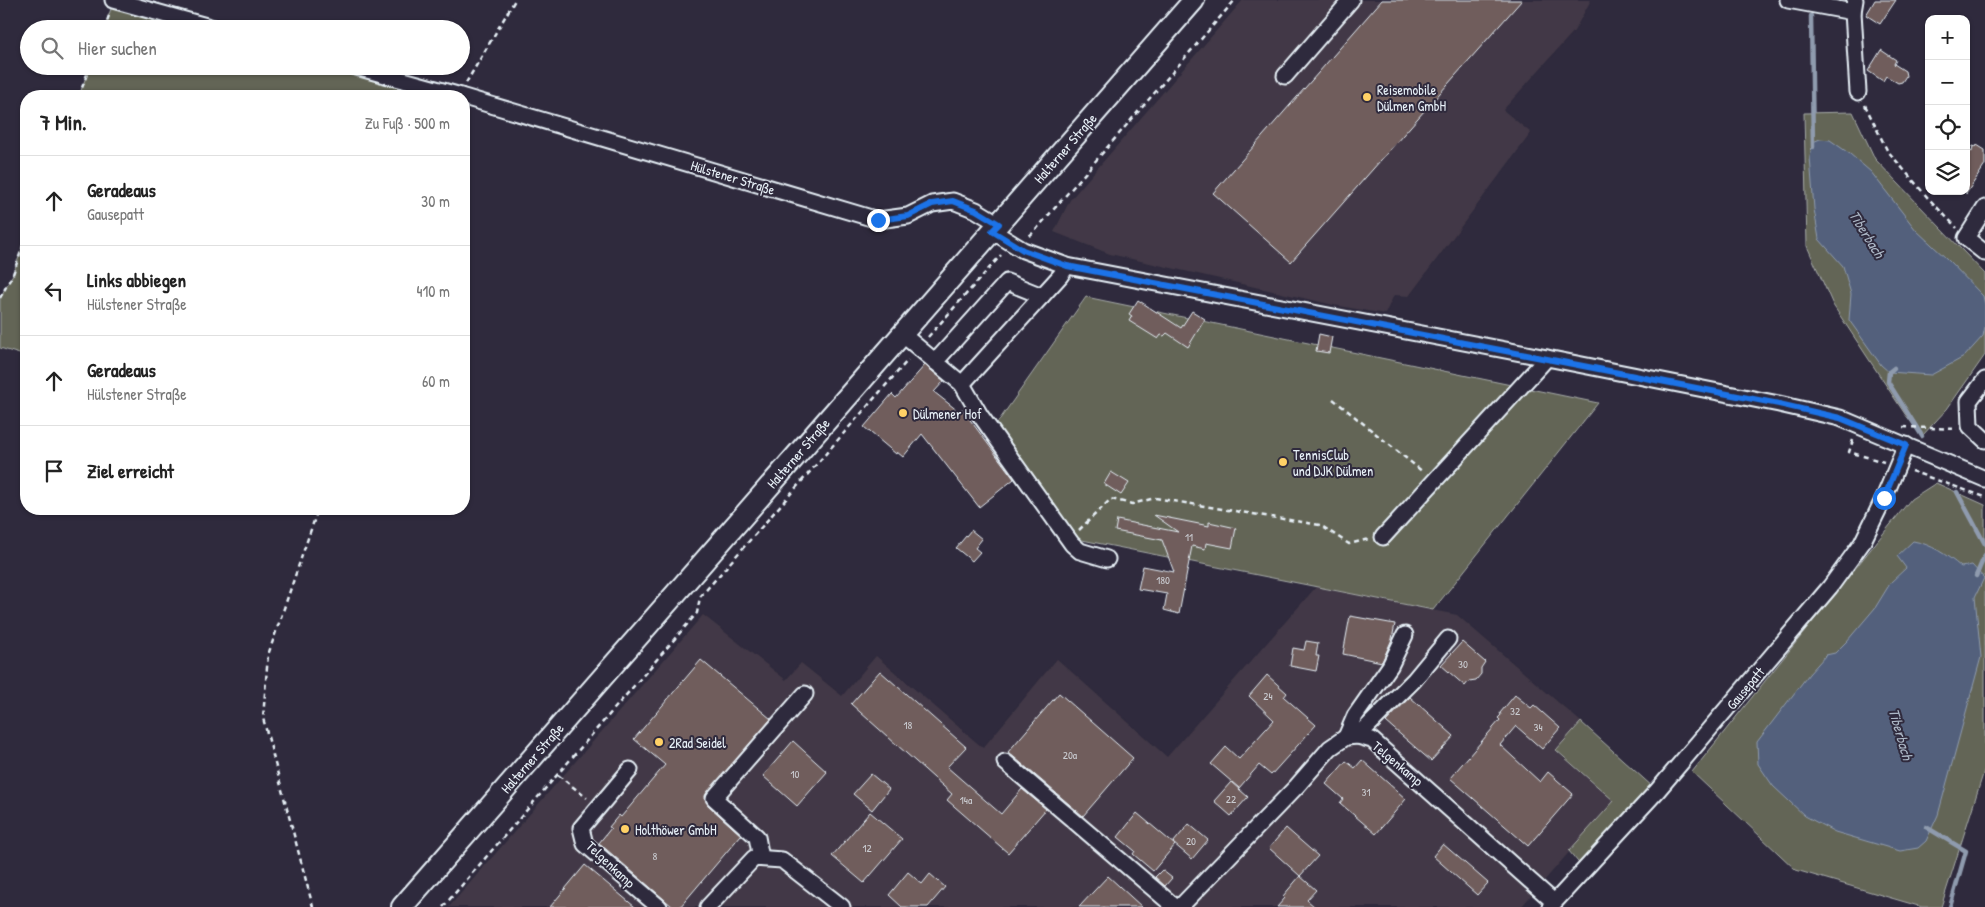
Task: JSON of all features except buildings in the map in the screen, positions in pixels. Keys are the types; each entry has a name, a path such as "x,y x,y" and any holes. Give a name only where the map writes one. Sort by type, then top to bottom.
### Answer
{"main road":[{"name":"Halterner Straße","path":"402,907 1194,0"}],"street":[{"path":"114,0 185,20"},
{"path":"1285,76 1352,0"},
{"path":"1788,0 1854,6 1858,92"},
{"name":"Hülstener Straße","path":"385,75 439,90"},
{"name":"Hülstener Straße","path":"470,99 878,220 908,216 932,204 953,201 976,210 1015,246 1067,266 1547,358 1840,418 1985,479"},
{"path":"1985,208 1966,238 1985,253"},
{"path":"962,384 1067,266"},
{"path":"936,362 1007,282 1042,296"},
{"path":"902,334 962,384 980,415 1070,541 1080,551 1107,559"},
{"path":"1383,536 1547,358"},
{"path":"1985,380 1969,401 1970,426 1985,440"},
{"name":"Gausepatt","path":"1552,904 1678,768 1830,587 1862,543 1906,445"},
{"path":"1352,737 1355,716 1390,666 1405,636"},
{"path":"1180,907 1297,786 1330,748 1352,737 1414,680 1448,639"},
{"path":"761,858 757,837 714,798 805,694"},
{"name":"Telgenkamp","path":"1352,737 1372,740 1552,904"},
{"path":"1005,762 1175,907"},
{"name":"Telgenkamp","path":"630,770 581,828 585,844 659,907"},
{"path":"708,907 754,858 782,860 842,907"}],"path":[{"path":"464,90 515,0"},
{"path":"443,907 697,613 700,597 997,258 1034,232 1235,0"},
{"path":"81,90 87,75"},
{"path":"1858,92 1887,150 1928,198 1966,238"},
{"path":"0,298 20,253"},
{"path":"1333,399 1433,481"},
{"path":"1907,428 1961,429 1970,426"},
{"path":"1070,541 1111,499 1132,504 1155,498 1320,525 1349,544 1383,536"},
{"path":"312,907 263,718 268,655 316,515"},
{"path":"558,775 599,807"}],"shaded area":[{"path":"1243,0 1591,0 1574,31 1503,110 1531,133 1409,296 1394,295 1385,314 1334,305 1110,254 1054,232 1070,200"},
{"path":"1316,587 1457,615 1581,722 1556,751 1614,801 1521,907 449,907 703,615 786,680 801,663 842,696 876,656 983,748 1057,659 1167,757"}],"green space":[{"path":"114,0 185,20 107,20"},
{"path":"87,75 384,75 437,90 81,90"},
{"path":"1853,112 1875,159 1985,274 1985,355 1947,409 1922,436 1905,414 1833,305 1807,246 1804,113"},
{"path":"20,254 20,354 0,348 0,298 13,274"},
{"name":"TennisClub und DJK Dülmen","path":"1086,297 1598,403 1433,610 1062,536 993,429"},
{"path":"1936,483 1985,505 1985,768 1941,907 1922,907 1796,870 1692,772 1911,499"},
{"path":"1581,722 1654,788 1582,867 1569,851 1614,801 1556,750"}],"water":[{"path":"1820,139 1830,140 1871,172 1916,230 1983,296 1985,327 1983,336 1964,357 1931,375 1889,372 1881,365 1849,320 1851,294 1843,266 1819,239 1814,209 1810,157 1813,142"},
{"path":"1913,541 1938,551 1961,567 1972,565 1984,578 1975,597 1981,657 1938,815 1926,841 1918,848 1900,851 1835,832 1805,816 1773,786 1758,764 1757,742 1809,674 1826,655 1835,653 1847,641 1875,608 1891,582 1906,568 1897,556"}],"waterway":[{"name":"Tiberbach","path":"1811,16 1813,147"},
{"name":"Tiberbach","path":"1894,368 1889,372 1888,382 1922,436"},
{"name":"Tiberbach","path":"1957,492 1985,544"},
{"name":"Tiberbach","path":"1976,576 1985,555"},
{"name":"Tiberbach","path":"1926,827 1966,851 1950,907"}],"place":[{"name":"Reisemobile Dülmen GmbH","path":"1367,97"},
{"name":"Dülmener Hof","path":"903,413"},
{"name":"TennisClub und DJK Dülmen","path":"1283,462"},
{"name":"2Rad Seidel","path":"659,742"},
{"name":"Holthöwer GmbH","path":"625,829"}],"route":[{"path":"878,220 908,216 932,204 953,201 976,210 999,224 992,231 1015,246 1067,266 1547,358 1840,418 1906,445 1884,498"}]}
